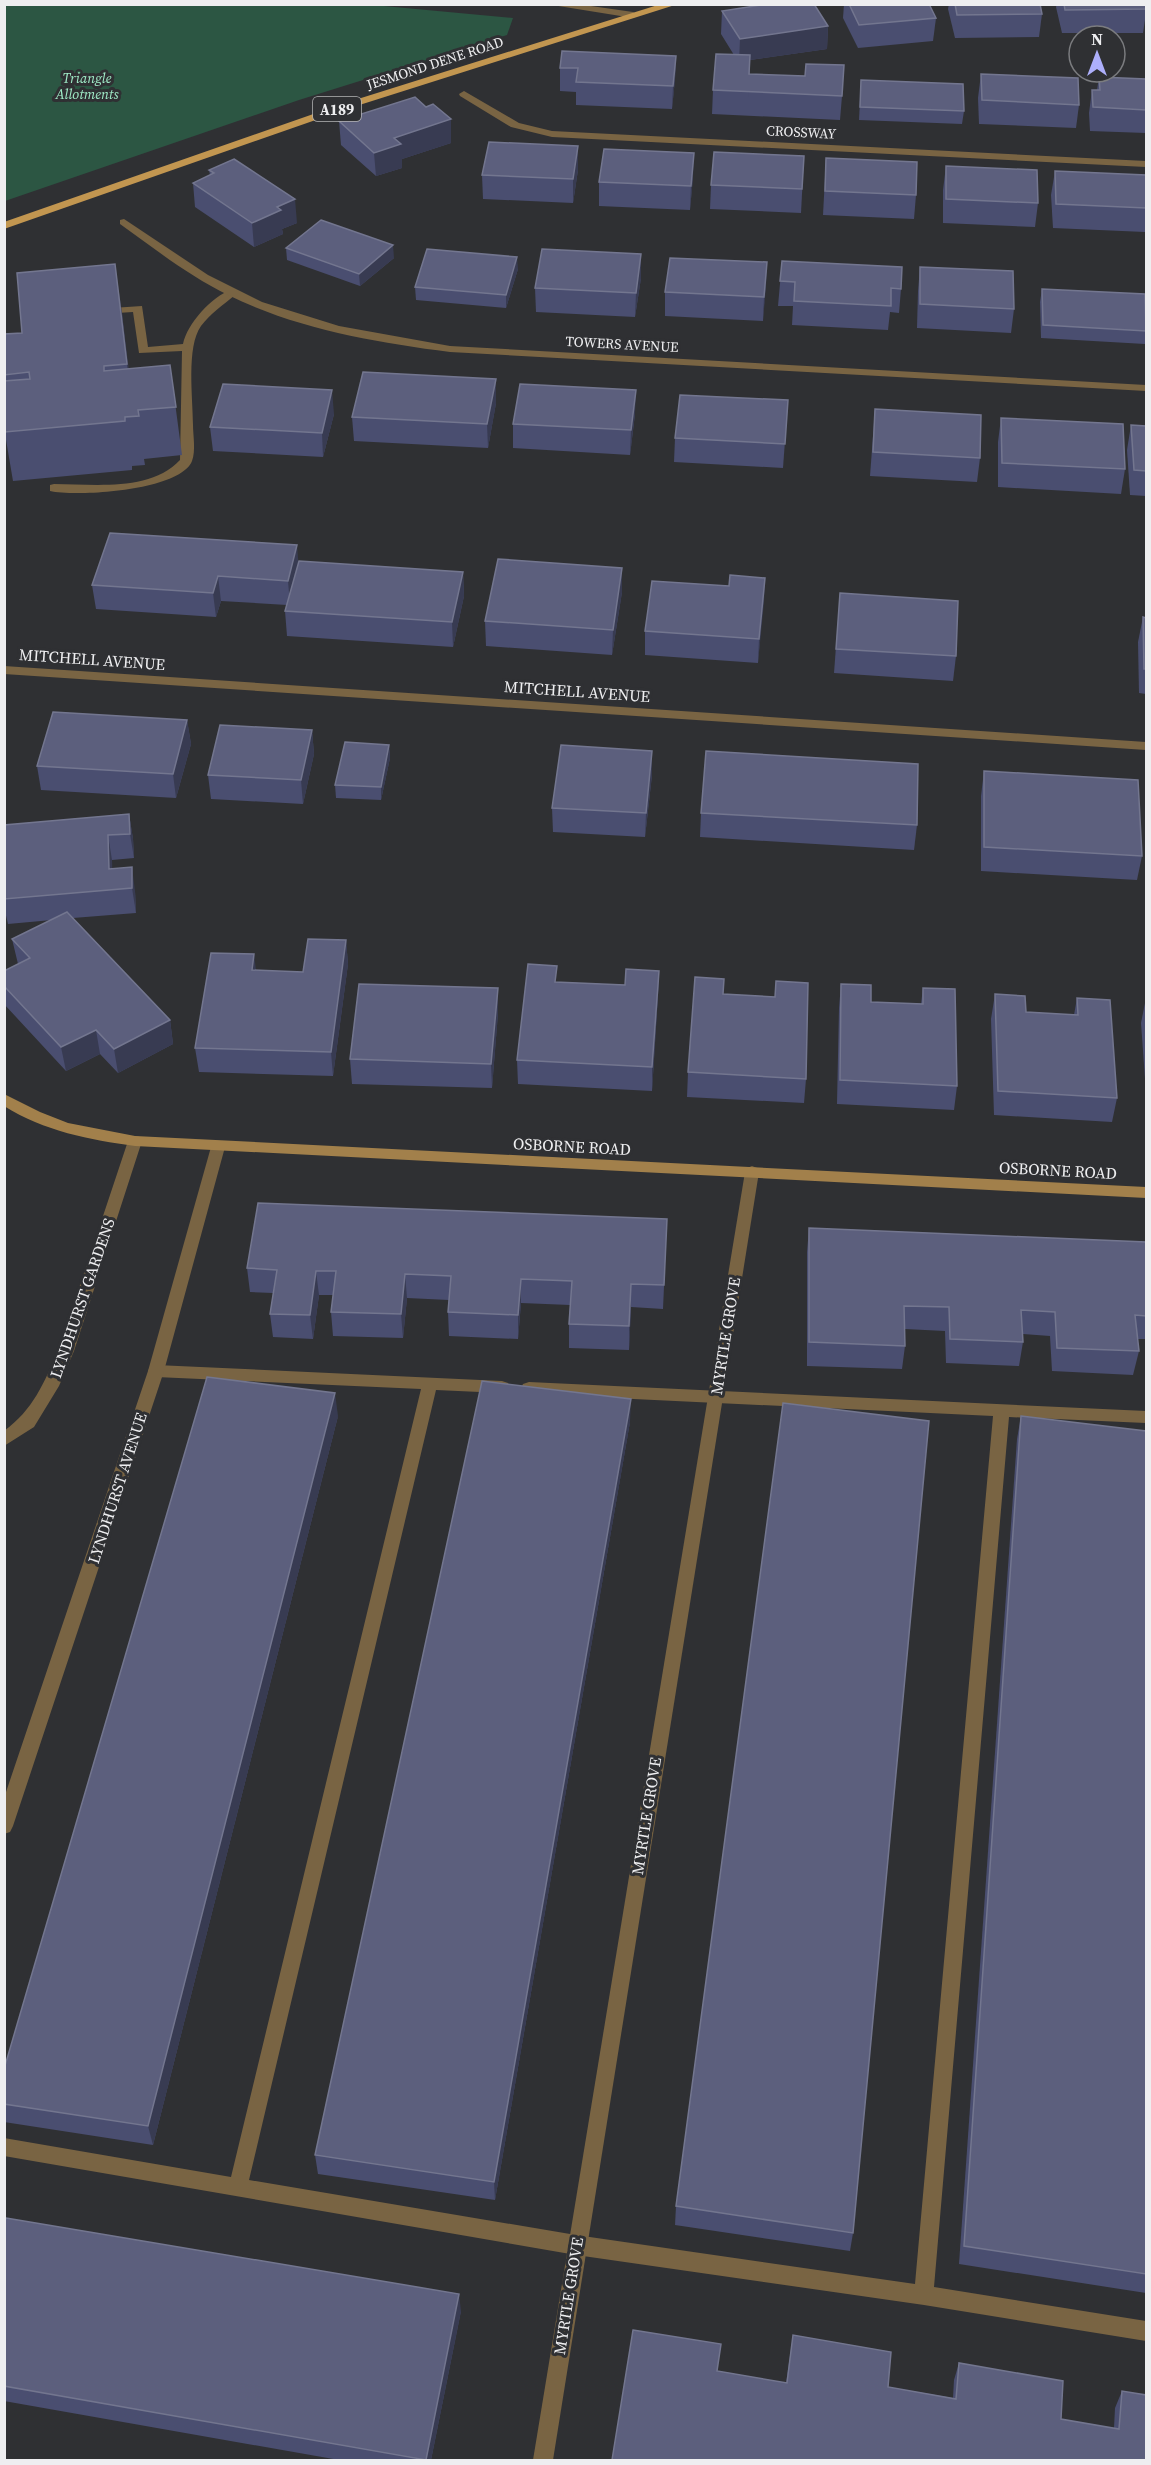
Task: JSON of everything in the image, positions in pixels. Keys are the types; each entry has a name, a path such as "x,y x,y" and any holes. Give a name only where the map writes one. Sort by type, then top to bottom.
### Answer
{"main road":[{"name":"JESMOND DENE ROAD","path":"4,226 279,128 673,4"},
{"name":"OSBORNE ROAD","path":"4,1099 51,1122 93,1135 135,1141 218,1147 1146,1192"}],"street":[{"path":"551,4 633,15"},
{"name":"CROSSWAY","path":"464,94 515,125 552,134 1146,164"},
{"name":"TOWERS AVENUE","path":"124,222 231,293 272,310 336,330 396,342 450,349 1146,388"},
{"path":"54,488 110,487 147,483 173,474 186,461 189,426 187,399 189,347 193,329 207,313 231,293"},
{"path":"92,312 138,308 143,351 189,347"},
{"name":"MITCHELL AVENUE","path":"4,670 1146,746"},
{"name":"LYNDHURST GARDENS","path":"4,1440 28,1422 51,1386 66,1352 135,1141"},
{"name":"LYNDHURST AVENUE","path":"4,1826 156,1371 218,1147"},
{"name":"MYRTLE GROVE","path":"543,2460 576,2245 752,1172"},
{"path":"156,1371 1146,1416"},
{"path":"238,2187 430,1384"},
{"path":"924,2295 1002,1409"},
{"path":"4,2147 576,2245 924,2295 1146,2331"}],"green space":[{"name":"Triangle Allotments","path":"5,5 373,5 513,18 507,35 299,100 5,201"}],"building":[{"path":"767,4 814,4 828,26 740,39 722,11"},
{"path":"849,4 929,4 936,18 859,25"},
{"path":"955,4 1040,4 1042,14 957,15"},
{"path":"1064,4 1146,4 1146,9 1065,10"},
{"path":"562,51 676,56 673,86 576,82 578,68 560,68"},
{"path":"716,54 750,55 749,74 805,76 806,64 844,65 842,96 713,90"},
{"path":"981,74 1067,78 1067,84 1078,84 1079,105 982,100"},
{"path":"1127,78 1146,79 1146,110 1093,107 1092,90 1100,90 1100,84 1127,84"},
{"path":"861,80 963,84 964,111 860,107"},
{"path":"415,97 426,107 433,104 451,119 394,138 401,144 374,153 339,121"},
{"path":"489,142 578,146 573,179 482,175"},
{"path":"604,149 694,153 691,186 599,182"},
{"path":"714,152 804,156 802,189 711,185"},
{"path":"826,158 917,162 916,195 825,191"},
{"path":"234,159 295,199 277,207 281,210 252,223 193,183 214,173 209,170"},
{"path":"946,166 1037,170 1038,203 946,199"},
{"path":"1055,171 1146,175 1146,208 1056,204"},
{"path":"321,220 393,245 359,274 286,248"},
{"path":"427,249 517,257 506,295 415,287"},
{"path":"542,249 641,254 636,293 535,288"},
{"path":"670,258 767,262 764,297 665,292"},
{"path":"782,261 902,267 901,289 891,288 891,306 794,301 795,282 780,281"},
{"path":"115,264 127,364 104,366 104,371 170,365 176,407 138,410 139,416 125,417 125,421 5,432 4,381 30,379 29,372 4,375 4,334 22,333 17,273"},
{"path":"920,267 1013,271 1014,309 920,304"},
{"path":"1042,289 1145,294 1146,331 1043,325"},
{"path":"363,372 496,379 487,424 352,417"},
{"path":"223,384 332,390 322,433 210,427"},
{"path":"520,384 636,390 631,430 513,424"},
{"path":"680,395 788,400 785,444 675,438"},
{"path":"875,409 981,415 980,458 873,452"},
{"path":"1001,418 1123,424 1125,469 1002,463"},
{"path":"1131,425 1146,426 1146,471 1134,470"},
{"path":"110,533 297,545 288,581 218,576 213,593 92,585"},
{"path":"498,559 622,568 613,630 485,621"},
{"path":"299,561 463,572 452,622 285,611"},
{"path":"730,575 765,578 759,639 645,631 652,581 729,586"},
{"path":"840,593 958,601 956,656 836,649"},
{"path":"1143,617 1146,618 1146,669 1144,669"},
{"path":"53,712 187,720 173,774 37,766"},
{"path":"220,725 312,730 301,780 208,775"},
{"path":"345,742 389,745 381,787 335,785"},
{"path":"561,745 652,751 646,813 552,808"},
{"path":"706,751 918,764 917,825 701,813"},
{"path":"984,771 1138,780 1142,856 984,847"},
{"path":"129,814 130,834 108,835 109,869 132,867 132,888 4,899 4,825"},
{"path":"67,912 170,1020 114,1049 96,1030 61,1047 4,986 4,971 30,958 12,939"},
{"path":"308,939 346,940 331,1052 195,1048 211,953 254,954 252,970 303,972"},
{"path":"528,964 557,966 555,982 625,985 626,969 659,971 652,1067 517,1060"},
{"path":"695,977 724,979 723,994 775,997 776,981 808,983 806,1079 688,1072"},
{"path":"359,984 498,988 491,1064 350,1059"},
{"path":"841,984 871,985 871,1002 923,1004 923,988 955,989 957,1086 840,1080"},
{"path":"995,994 1025,996 1026,1012 1078,1015 1077,998 1110,1000 1117,1098 998,1091"},
{"path":"258,1203 667,1219 664,1285 631,1284 629,1326 569,1324 572,1281 521,1279 518,1315 448,1312 451,1276 405,1274 401,1314 331,1312 336,1271 316,1271 310,1315 270,1314 277,1270 247,1268"},
{"path":"809,1228 1146,1242 1146,1316 1135,1315 1139,1351 1057,1348 1055,1312 1021,1310 1023,1342 950,1339 949,1307 904,1306 905,1346 809,1342"},
{"path":"207,1377 335,1393 148,2126 4,2104 4,2069"},
{"path":"482,1381 631,1399 494,2182 315,2155"},
{"path":"783,1403 929,1421 853,2233 676,2206"},
{"path":"1021,1416 1146,1431 1146,2274 964,2246"},
{"path":"6,2218 459,2294 426,2460 4,2386 4,2224"},
{"path":"633,2330 721,2344 717,2371 787,2383 793,2335 891,2352 888,2387 956,2399 959,2363 1063,2381 1061,2419 1119,2429 1122,2391 1146,2395 1146,2460 612,2460"}]}
